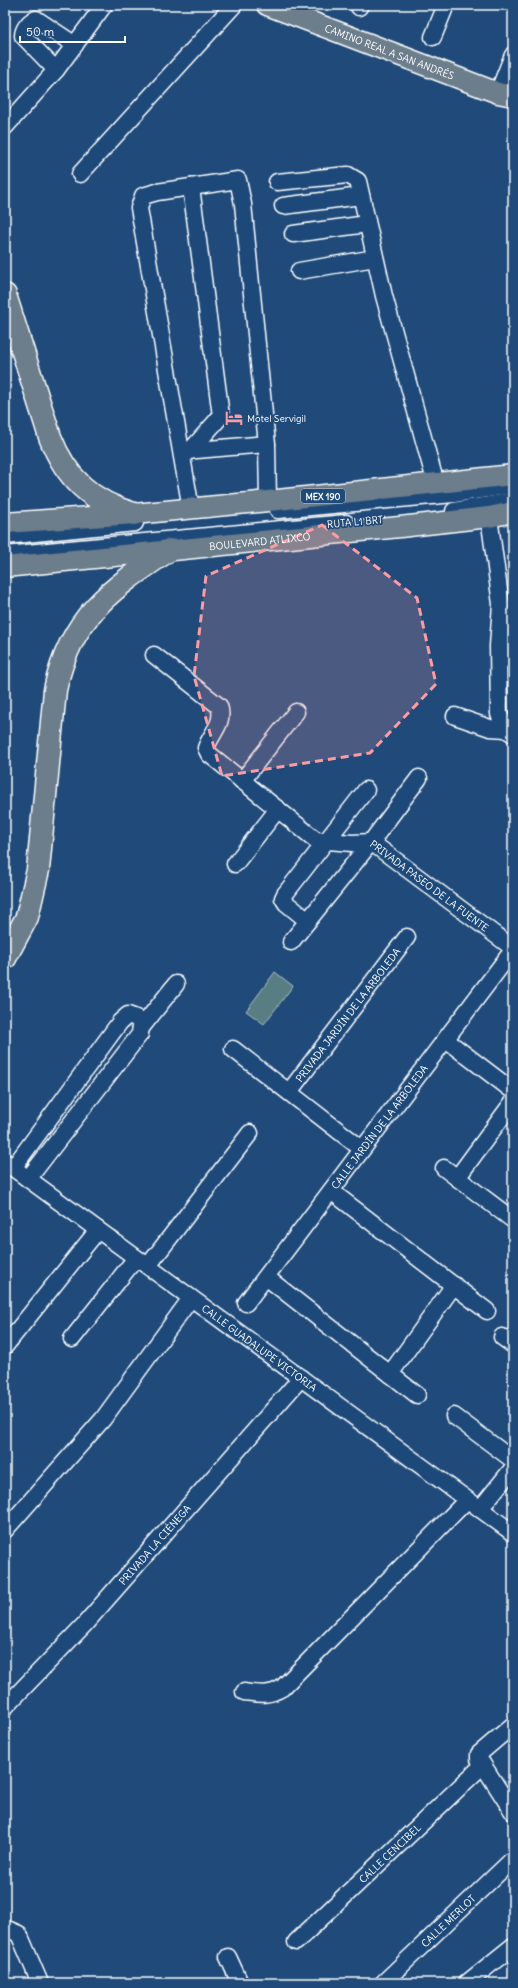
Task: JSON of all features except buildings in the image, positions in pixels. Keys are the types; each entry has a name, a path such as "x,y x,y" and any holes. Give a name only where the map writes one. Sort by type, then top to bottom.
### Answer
{"highway":[{"path":"5,295 50,437 66,469 92,496 112,507 134,514"},
{"path":"5,347 29,372"},
{"path":"5,958 27,918 36,876 54,690 62,662 74,635 96,606 130,578 169,550"}],"main road":[{"name":"CAMINO REAL A SAN ANDRÉS","path":"267,5 506,94"},
{"name":"MEX 190","path":"5,523 191,509 513,475"},
{"name":"BOULEVARD ATLIXCO","path":"5,567 400,527 490,517 513,512"}],"street":[{"path":"5,127 56,70 104,5"},
{"path":"80,174 234,5"},
{"path":"433,37 446,5"},
{"path":"56,70 23,36 31,20 36,20 75,44"},
{"path":"506,94 513,55"},
{"path":"277,182 348,175 358,181 375,258 436,484"},
{"path":"191,509 186,451 139,208 143,196 157,192 238,180 243,204 267,444 268,501"},
{"path":"186,451 221,416 191,188"},
{"path":"283,206 361,196"},
{"path":"293,234 368,224"},
{"path":"299,271 375,258"},
{"path":"186,451 267,444"},
{"name":"RUTA L1 BRT","path":"5,536 454,494 513,485"},
{"name":"RUTA L1 BRT","path":"5,555 429,514 513,501"},
{"path":"490,517 501,604 508,628 513,662"},
{"path":"501,604 498,646 498,714 510,732"},
{"name":"PRIVADA PASEO DE LA FUENTE","path":"154,655 219,706 222,712 220,722 206,748 209,754 316,840 361,843 371,842 513,949"},
{"path":"242,781 296,712"},
{"path":"455,716 490,728 510,732"},
{"path":"291,942 371,842 419,778"},
{"path":"308,921 286,903 283,898 366,790"},
{"path":"235,864 278,809"},
{"name":"PRIVADA JARDÍN DE LA ARBOLEDA","path":"289,1092 407,937"},
{"name":"CALLE JARDÍN DE LA ARBOLEDA","path":"246,1303 446,1040 513,949"},
{"path":"28,1179 140,1034 142,1028 176,984"},
{"path":"9,1165 120,1022 128,1015 136,1018 141,1024 142,1028"},
{"path":"446,1040 513,1091"},
{"name":"PRIVADA JARDÍN DE LA ARBOLEDA","path":"233,1049 362,1149"},
{"path":"458,1178 513,1102"},
{"path":"72,1339 142,1262 250,1133"},
{"name":"CALLE GUADALUPE VICTORIA","path":"9,1165 513,1533"},
{"path":"444,1168 513,1220"},
{"path":"331,1191 487,1311"},
{"path":"5,1346 98,1230"},
{"path":"266,1277 417,1395"},
{"path":"390,1374 454,1285"},
{"path":"5,1530 103,1419 191,1298"},
{"name":"PRIVADA LA CIÉNEGA","path":"5,1707 84,1625 301,1378"},
{"path":"454,1416 513,1460"},
{"path":"480,1509 513,1468"},
{"path":"244,1692 263,1695 274,1693 282,1688 467,1500"},
{"name":"CALLE CENCIBEL","path":"296,1942 481,1759 513,1725"},
{"path":"481,1759 513,1812"},
{"name":"CALLE MERLOT","path":"383,1983 513,1859"},
{"path":"5,1928 19,1934 40,1983"},
{"path":"467,1983 513,1946"},
{"path":"228,1957 240,1983"}],"highlighted area":[{"path":"322,525 417,598 436,684 370,753 222,776 194,676 206,576"}],"green space":[{"path":"275,972 293,986 264,1024 246,1011"}],"place":[{"name":"Motel Servigil","path":"234,418"}]}
